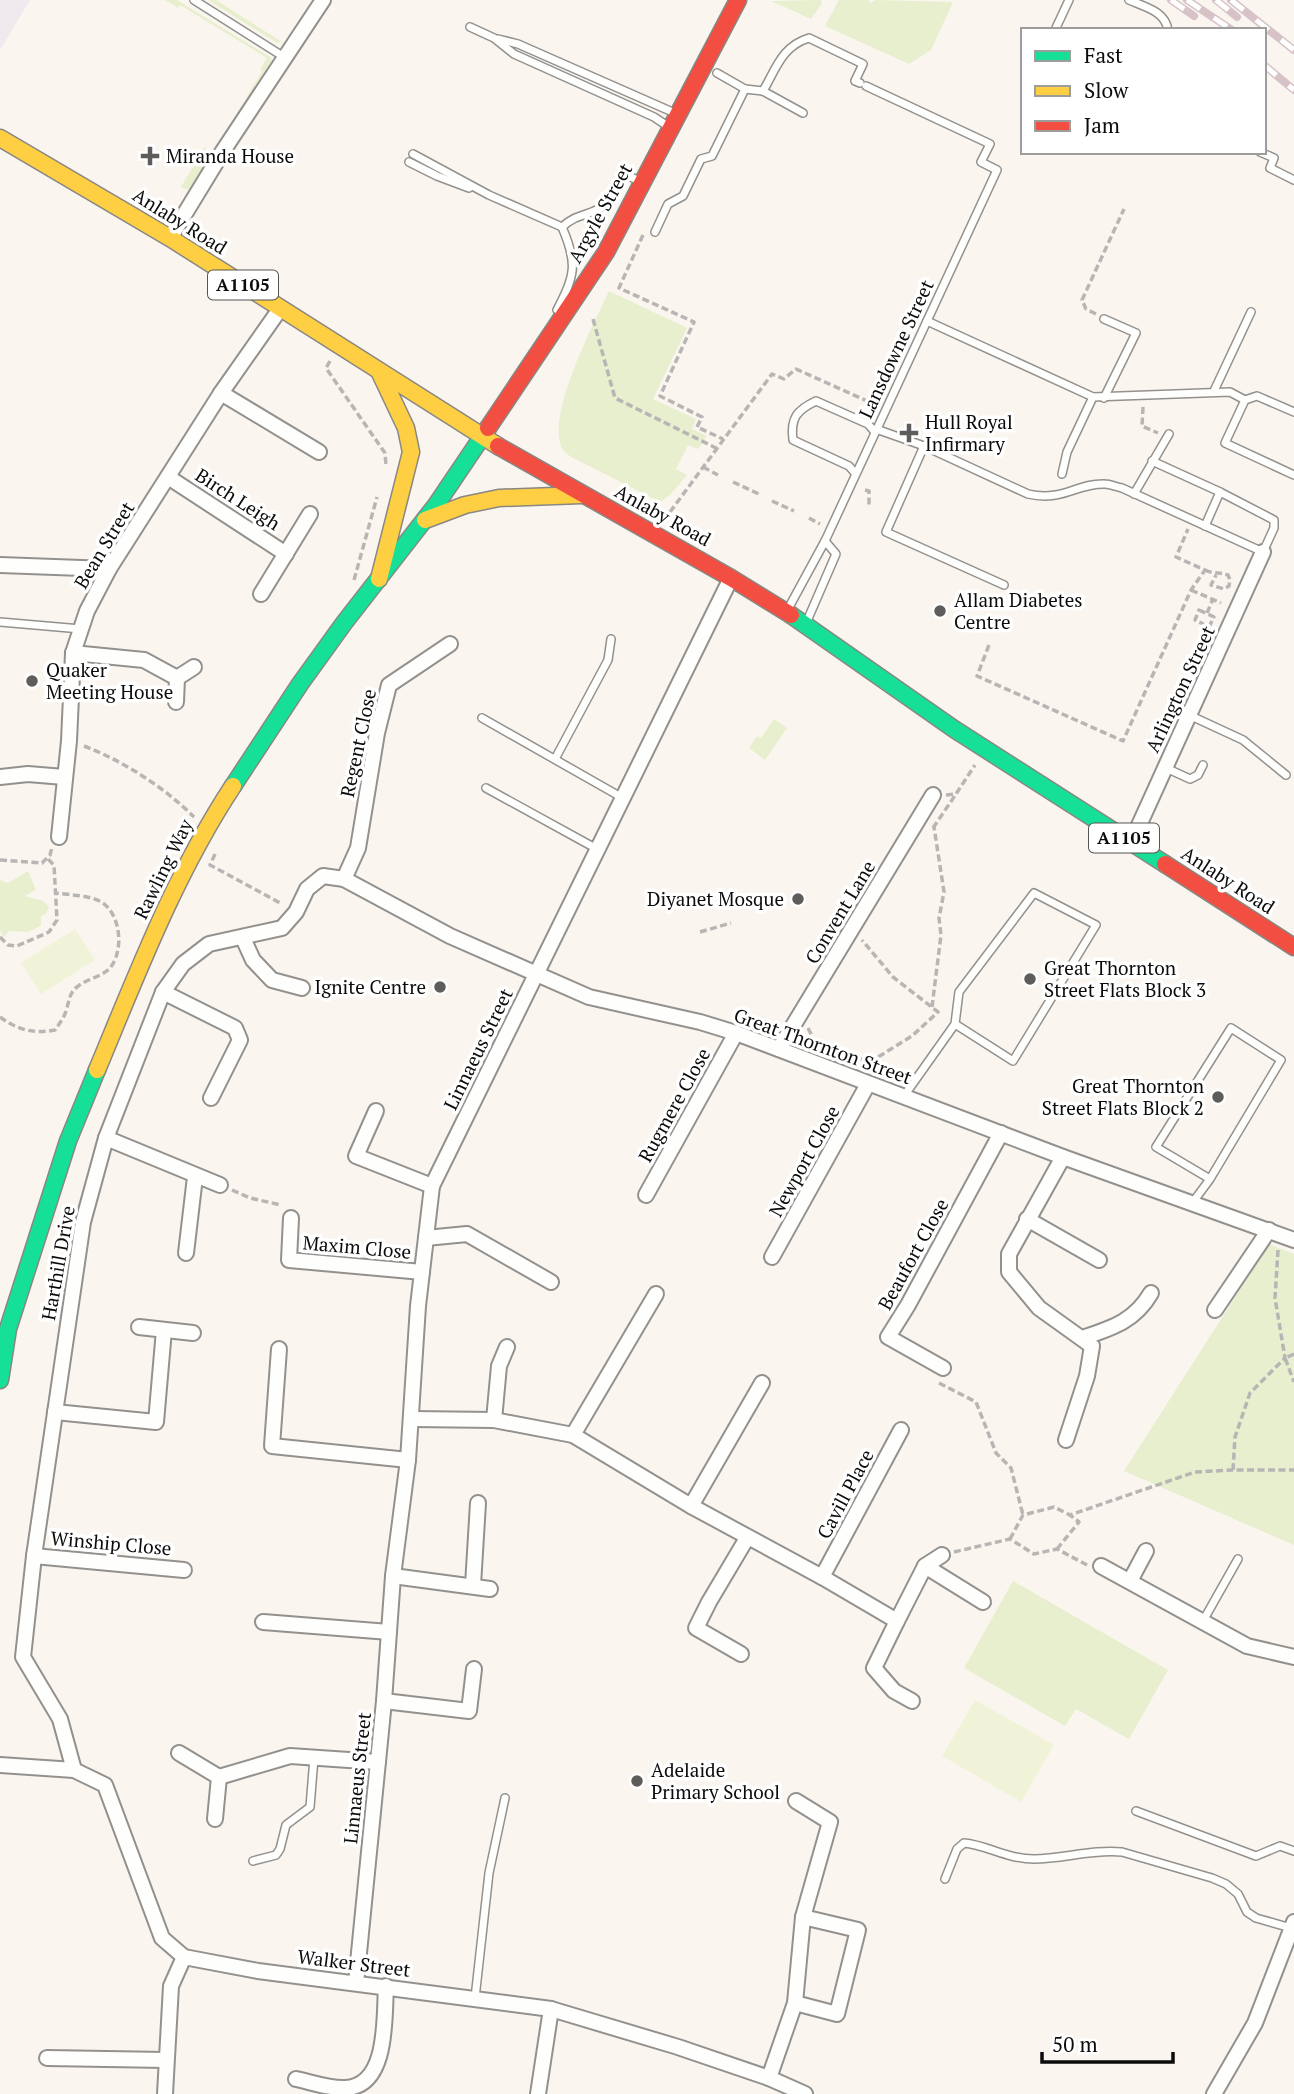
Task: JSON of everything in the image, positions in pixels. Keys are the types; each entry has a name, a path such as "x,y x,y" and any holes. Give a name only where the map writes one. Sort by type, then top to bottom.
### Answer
{"main road":[{"name":"Argyle Street","path":"483,437 529,363 606,252 738,0"},
{"name":"Anlaby Road","path":"0,138 170,238 483,437 731,578 806,624 985,749 1294,947"},
{"path":"379,579 411,452 405,428 380,373"},
{"name":"Rawling Way","path":"0,1380 8,1329 68,1141 145,956 205,828 300,684 425,520 483,437"},
{"path":"425,520 465,505 499,498 584,495"}],"street":[{"path":"170,238 223,151 323,0"},
{"name":"Bean Street","path":"59,836 69,741 73,653 87,611 109,569 222,393 280,309"},
{"path":"222,393 319,452"},
{"name":"Birch Leigh","path":"169,477 286,554"},
{"name":"Birch Leigh","path":"261,594 310,514"},
{"name":"Arlington Street","path":"1131,843 1263,552"},
{"path":"0,565 109,569"},
{"name":"Linnaeus Street","path":"356,1983 384,1701 393,1576 412,1419 422,1272 432,1186 731,578"},
{"name":"Regent Close","path":"344,879 358,848 377,733 389,685 450,644"},
{"path":"73,653 144,660 177,678"},
{"path":"177,678 194,667"},
{"path":"176,702 177,678"},
{"path":"0,777 27,774 64,777"},
{"name":"Convent Lane","path":"779,1049 933,796"},
{"name":"Harthill Drive","path":"74,1770 60,1719 23,1657 34,1556 83,1222 106,1138 163,992 183,964 209,944 282,928 296,912 307,889 323,876 344,879"},
{"name":"Great Thornton Street","path":"344,879 450,936 589,997 700,1022 736,1033 1063,1157 1294,1240"},
{"path":"243,938 253,960 272,980 302,988"},
{"path":"163,992 235,1028 240,1040 211,1098"},
{"name":"Rugmere Close","path":"646,1195 736,1033"},
{"name":"Newport Close","path":"772,1257 868,1084"},
{"path":"376,1111 356,1156 432,1186"},
{"name":"Beaufort Close","path":"943,1368 888,1337 908,1306 1001,1133"},
{"path":"106,1138 195,1177 220,1185"},
{"path":"1063,1157 1009,1254 1009,1272 1040,1308 1092,1346 1087,1376 1066,1440"},
{"path":"186,1252 195,1177"},
{"name":"Maxim Close","path":"291,1218 289,1260 422,1272"},
{"path":"1027,1219 1099,1260"},
{"path":"1215,1310 1274,1232"},
{"path":"426,1237 467,1234 551,1282"},
{"path":"1082,1338 1131,1318 1142,1308 1151,1293"},
{"path":"573,1435 656,1294"},
{"path":"139,1328 193,1333"},
{"path":"55,1412 156,1423 164,1330"},
{"path":"494,1420 499,1366 507,1346"},
{"path":"279,1349 272,1446 408,1460"},
{"path":"691,1506 762,1383"},
{"path":"412,1419 494,1420 573,1435 691,1506 897,1621"},
{"name":"Cavill Place","path":"822,1577 901,1430"},
{"path":"472,1586 478,1503"},
{"path":"741,1654 696,1628 747,1538"},
{"path":"1130,1581 1146,1551"},
{"path":"912,1700 894,1691 874,1668 925,1566 942,1555"},
{"name":"Winship Close","path":"34,1556 184,1570"},
{"path":"925,1566 983,1602"},
{"path":"1101,1566 1247,1646 1294,1657"},
{"path":"393,1576 490,1589"},
{"path":"263,1622 389,1632"},
{"path":"384,1701 469,1711 474,1670"},
{"path":"179,1753 219,1777 290,1756 377,1762"},
{"path":"0,1765 74,1770 105,1785 162,1938 184,1957 171,1986 165,2094"},
{"path":"215,1819 219,1777"},
{"path":"769,2078 795,2003 803,1917 830,1822 796,1801"},
{"path":"795,2003 837,2014 858,1930 803,1917"},
{"path":"1214,2094 1255,2023 1293,1925"},
{"name":"Walker Street","path":"184,1957 258,1970 551,2009 678,2047 769,2078 806,2094"},
{"path":"296,2079 346,2089 368,2079 382,2054 386,1986"},
{"path":"538,2094 551,2009"},
{"path":"47,2058 166,2060"}],"lane":[{"path":"194,0 284,57"},
{"path":"1056,28 1069,0"},
{"path":"1129,0 1160,14 1166,20 1168,28"},
{"path":"470,27 494,38 518,44 673,121"},
{"path":"494,38 514,54 654,117 673,121"},
{"name":"Lansdowne Street","path":"763,91 787,48 797,41 809,38 863,64 855,80 990,144 981,162 997,170 825,541 786,613"},
{"path":"718,73 745,89 763,91 803,113"},
{"path":"653,234 668,205 683,196 701,159 712,156 745,89"},
{"path":"1264,154 1273,158 1269,168 1294,180"},
{"path":"411,158 562,227 571,248 573,264 570,285 529,363"},
{"path":"562,227 577,216 600,208 606,203 621,176 629,176 642,182"},
{"path":"1214,391 1251,312"},
{"path":"1104,319 1136,333 1104,398"},
{"path":"927,321 1093,397 1230,392 1245,400 1257,396 1294,412"},
{"path":"1062,474 1067,452 1093,397"},
{"path":"1245,400 1225,443 1294,475"},
{"path":"855,473 849,466 793,440 791,428 800,409 816,401 868,424 875,430 924,446 1035,496 1057,496 1106,484 1263,552 1274,520 1152,461"},
{"path":"1134,494 1169,434"},
{"path":"924,446 886,532 1004,585"},
{"path":"1205,526 1220,492"},
{"path":"806,624 836,554 825,541"},
{"path":"0,622 81,629"},
{"path":"555,759 608,660 611,639"},
{"path":"1189,715 1243,740 1286,775"},
{"path":"482,718 621,797"},
{"path":"1165,768 1190,779 1198,775 1203,765"},
{"path":"486,788 597,849"},
{"path":"904,1096 955,1024 959,992 1034,893 1096,925 1013,1061 955,1024"},
{"path":"1193,1202 1210,1179 1281,1060 1231,1028 1156,1147 1210,1179"},
{"path":"1203,1621 1238,1559"},
{"path":"253,1861 276,1855 280,1849 285,1825 310,1807 314,1758"},
{"path":"475,1998 489,1873 505,1798"},
{"path":"1136,1811 1256,1856 1280,1846 1294,1851"},
{"path":"945,1878 957,1849 964,1843 1001,1854 1035,1859 1108,1851 1122,1852 1212,1878 1226,1884 1238,1894 1247,1912 1256,1918 1293,1925"}],"path":[{"path":"1104,319 1086,309 1082,300 1124,209"},
{"path":"587,219 594,246"},
{"path":"653,234 644,233 619,288 694,322 660,396 702,417 697,427 723,439"},
{"path":"620,260 628,265"},
{"path":"593,320 615,398 716,449"},
{"path":"338,346 326,368 385,453 386,472 404,476"},
{"path":"670,512 772,374 784,379 796,369 876,406"},
{"path":"1142,426 1143,407"},
{"path":"1137,429 1142,426"},
{"path":"1142,426 1155,433 1169,434"},
{"path":"703,467 718,475"},
{"path":"733,482 759,494"},
{"path":"865,490 870,491 869,505"},
{"path":"367,594 353,580 377,497"},
{"path":"772,500 794,511"},
{"path":"809,518 824,525"},
{"path":"1184,539 1176,556 1216,575 1228,575 1229,586 1224,589 1211,585"},
{"path":"989,645 977,676 1123,741 1191,590 1205,570"},
{"path":"1206,596 1216,575"},
{"path":"1191,590 1222,603"},
{"path":"1207,614 1213,599"},
{"path":"1199,610 1207,614 1214,617 1209,627 1195,621 1199,610"},
{"path":"933,796 956,794 985,749"},
{"path":"932,1007 941,935 939,918 944,892 934,827"},
{"path":"0,860 42,863 59,836"},
{"path":"0,937 8,945 17,946 49,932 57,920 54,865 47,858"},
{"path":"0,1017 15,1028 38,1033 55,1030 66,1013 71,995 77,986 109,969 117,953 119,937 115,920 104,904 55,893"},
{"path":"700,932 731,923"},
{"path":"855,951 868,930"},
{"path":"808,1028 815,1042 870,1062 912,1035 938,1012 893,977 862,940"},
{"path":"220,1185 250,1198 284,1206 291,1218"},
{"path":"1274,1232 1275,1298 1285,1358 1294,1382"},
{"path":"1233,1470 1235,1437 1251,1394 1285,1358 1294,1353"},
{"path":"930,1360 935,1381 976,1402 996,1453 1011,1468 1023,1515 1010,1539"},
{"path":"1070,1515 1195,1472 1294,1470"},
{"path":"942,1555 1010,1539 1034,1554 1057,1549 1079,1522 1054,1507 1023,1515"},
{"path":"1057,1549 1091,1568 1101,1566"}],"shaded area":[{"path":"0,0 30,0 0,50"}],"green space":[{"path":"165,0 177,0 270,57 272,61 240,113 238,112 267,58 180,5 178,8"},
{"path":"208,0 216,0 282,42 277,43"},
{"path":"821,0 822,3 811,19 771,1"},
{"path":"839,0 868,0 870,3 876,0 953,2 931,50 909,64 825,26"},
{"path":"204,148 213,153 191,191 181,187"},
{"path":"609,291 687,328 653,399 696,419 692,429 707,436 698,449 688,445 676,469 687,475 670,495 660,502 573,458 564,451 559,437 560,418 573,371"},
{"path":"774,719 787,728 765,760 749,748 757,736 761,738"},
{"path":"28,871 36,890 25,896 43,901 49,907 46,914 41,916 41,926 28,932 9,931 4,937 0,931 0,880 8,883"},
{"path":"75,929 95,960 41,994 21,963"},
{"path":"1269,1244 1294,1254 1294,1545 1124,1471"},
{"path":"1013,1581 1168,1670 1129,1739 1076,1709 1065,1726 964,1668"},
{"path":"975,1700 1054,1745 1021,1802 942,1756"}],"railway":[{"path":"1171,0 1194,16"},
{"path":"1187,0 1229,28"},
{"path":"1216,0 1237,17"},
{"path":"1231,0 1294,50"},
{"path":"1266,67 1294,90"}],"traffic: fast":[{"path":"233,786 300,684 436,505 488,428"},
{"path":"791,615 954,729 1165,864"},
{"path":"0,1380 8,1329 68,1141 97,1070"}],"traffic: slow":[{"path":"0,138 170,238 498,446"},
{"path":"379,579 411,452 406,428 380,373"},
{"path":"425,520 465,505 499,498 581,495"},
{"path":"97,1070 175,889 233,786"}],"traffic: jam":[{"path":"488,428 606,252 738,0"},
{"path":"498,446 791,615"},
{"path":"1165,864 1294,947"}],"place":[{"name":"Miranda House","path":"150,156"},
{"name":"Hull Royal Infirmary","path":"909,433"},
{"name":"Allam Diabetes Centre","path":"940,611"},
{"name":"Quaker Meeting House","path":"32,681"},
{"name":"Diyanet Mosque","path":"798,899"},
{"name":"Great Thornton Street Flats Block 3","path":"1030,979"},
{"name":"Ignite Centre","path":"440,987"},
{"name":"Great Thornton Street Flats Block 2","path":"1218,1097"},
{"name":"Adelaide Primary School","path":"637,1781"}]}
